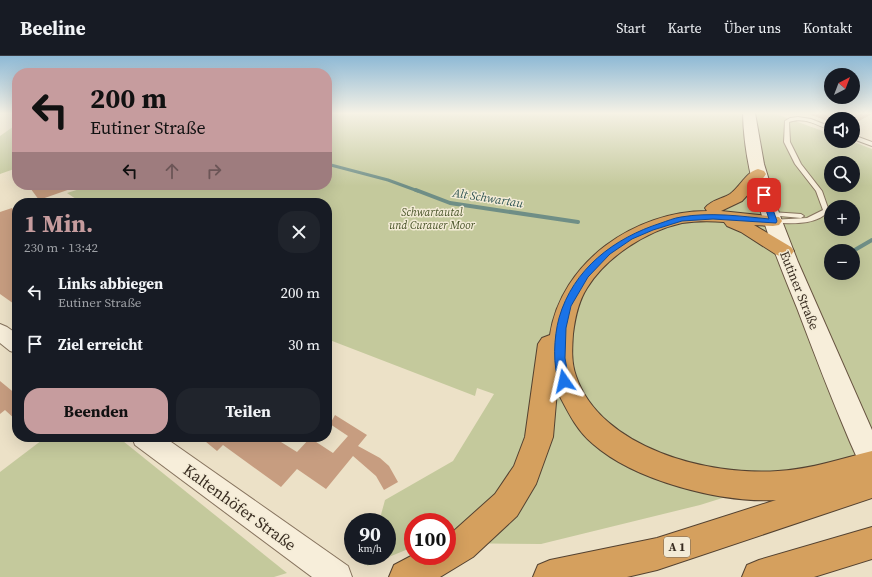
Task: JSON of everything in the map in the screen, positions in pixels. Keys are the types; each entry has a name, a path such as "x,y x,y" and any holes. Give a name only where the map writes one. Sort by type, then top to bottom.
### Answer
{"highway":[{"path":"758,174 736,197 714,212 681,219 650,229 629,238 607,252 584,276 567,306 561,328 560,358 564,381 583,414 604,436 636,458 702,479 808,494 872,464"},
{"path":"714,212 747,228 784,251"},
{"path":"456,548 506,505 526,474 539,437 554,319 563,295 579,269 604,247 643,225 683,214 714,212 772,218"},
{"name":"A 1","path":"550,577 657,554 808,494 872,484"},
{"path":"759,577 872,543"},
{"path":"406,577 428,565"}],"main road":[{"name":"Eutiner Straße","path":"750,137 758,174 784,251 853,420 872,460"}],"street":[{"path":"0,332 12,340"},
{"name":"Kaltenhöfer Straße","path":"151,442 336,577"}],"lane":[{"path":"772,218 808,221 820,217 826,211 819,191 798,164 787,142 787,137"},
{"path":"860,140 872,144"}],"green space":[{"path":"0,137 12,137 12,170 0,174"},
{"name":"Schwartautal und Curauer Moor","path":"332,137 824,137 824,148 860,148 860,144 872,149 872,450 864,454 700,505 541,544 456,543 456,513 404,513 404,551 396,554 396,513 381,513 385,500 453,461 494,394 477,388 475,396 332,341 332,198 74,198 67,193 76,190 332,190"},
{"path":"39,442 124,442 287,573 274,577 0,577 0,472"}],"building":[{"path":"32,190 67,190 45,198 38,198"},
{"path":"12,208 12,302 0,294 0,212"},
{"path":"0,381 12,391 12,416 5,410 0,414"},
{"path":"335,415 367,435 358,446 380,458 389,466 398,482 384,490 376,476 353,456 326,489 297,469 281,487 223,445 217,451 206,442 281,442 297,452 306,442 316,442 333,453 348,436 332,425 332,420"}],"waterway":[{"name":"Alt Schwartau","path":"332,165 388,180 418,191"},
{"name":"Alt Schwartau","path":"416,190 450,203 578,222"},
{"name":"Alt Schwartau","path":"860,247 872,240"}],"route":[{"path":"564,381 560,358 561,328 567,306 584,276 607,252 629,238 650,229 681,219 713,216 773,221 764,195"}]}
